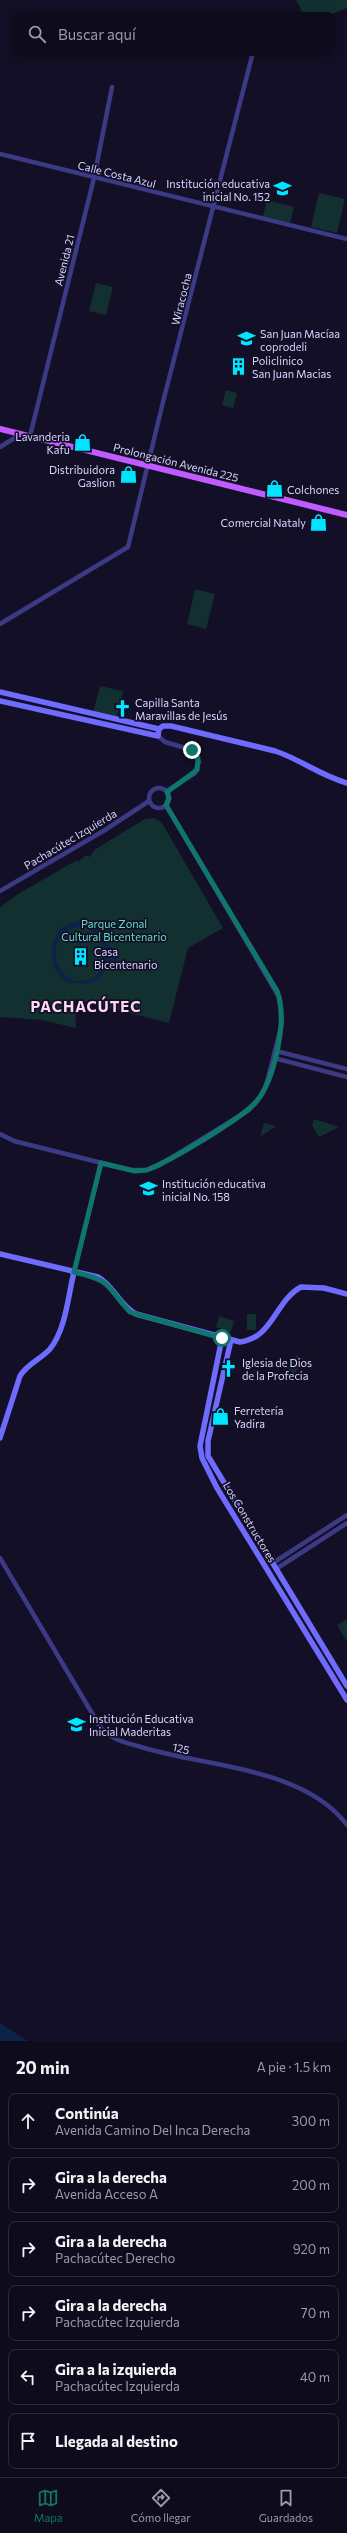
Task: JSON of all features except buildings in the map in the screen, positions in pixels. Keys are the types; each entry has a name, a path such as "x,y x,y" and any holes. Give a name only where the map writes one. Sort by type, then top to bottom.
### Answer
{"main road":[{"name":"Prolongación Avenida 225","path":"0,429 347,515"},
{"path":"0,692 159,729 163,726 171,726 275,751 290,756 323,776 347,783"},
{"path":"0,707 19,697"},
{"path":"0,701 158,736 159,729"},
{"path":"0,1254 98,1277 105,1281 127,1308 136,1314 231,1340 249,1341 260,1335 290,1295 301,1287 324,1288 347,1294"},
{"path":"0,1438 20,1376 25,1369 46,1352 58,1334 74,1272"},
{"name":"Los Constructores","path":"222,1338 207,1402 200,1454 217,1488 347,1700"},
{"name":"Los Constructores","path":"231,1340 210,1428 207,1451 224,1484 347,1686"}],"street":[{"name":"Wiracocha","path":"0,624 128,547 149,466 163,402 252,56"},
{"name":"Avenida 21","path":"30,436 94,178 112,87"},
{"name":"Calle Costa Azul","path":"0,154 347,240"},
{"path":"0,447 22,434"},
{"path":"158,736 165,742 192,750 199,762 195,773 167,792"},
{"path":"160,788 167,792 169,798 166,805 158,808 149,801 149,795 154,789 160,788"},
{"name":"Pachacútec Izquierda","path":"0,891 105,830 149,801"},
{"path":"0,1134 40,1148 101,1163 135,1171 147,1170 158,1166 248,1110 266,1086 282,1023 282,1006 277,991 166,805"},
{"path":"276,1050 347,1069"},
{"path":"274,1058 347,1076"},
{"path":"74,1272 101,1163"},
{"path":"273,1563 347,1515"},
{"path":"276,1569 347,1524"},
{"name":"125","path":"0,1558 99,1726 111,1738 154,1751 239,1770 300,1787 319,1798 347,1825"}],"green space":[{"path":"296,0 347,0 347,8 335,13 302,12"},
{"path":"319,193 345,199 337,233 311,227"},
{"path":"267,200 294,207 290,223 263,216"},
{"path":"96,283 113,287 106,315 89,311"},
{"path":"226,390 237,393 233,408 222,405"},
{"path":"195,589 215,594 206,629 187,624"},
{"path":"100,686 123,691 117,717 93,713"},
{"name":"Parque Zonal Cultural Bicentenario","path":"154,818 162,823 223,928 188,948 169,1023 75,999 76,1028 42,1020 0,1017 0,907 18,894 77,860 78,862 86,855 90,857 94,850 145,819"},
{"path":"314,1119 339,1127 319,1137 312,1125"},
{"path":"264,1123 276,1126 260,1137"},
{"path":"247,1314 256,1314 256,1330 247,1330"},
{"path":"219,1316 234,1321 231,1332 216,1327"},
{"path":"297,1355 305,1360 294,1374 287,1368"},
{"path":"347,1619 347,1640 346,1640 337,1625"}],"water":[{"path":"79,921 97,928 104,936 105,943 116,950 118,955 115,963 107,969 100,978 94,982 86,984 70,983 61,978 52,958 53,943 59,931 73,922","holes":["82,927 92,931 99,938 103,947 105,956 103,966 98,974 91,979 80,981 69,978 62,972 57,963 56,953 58,943 62,935 71,929"]},
{"path":"0,2023 28,2041 0,2041"}],"place":[{"name":"Institución educativa inicial No. 152","path":"283,189"},
{"name":"San Juan Macíaa coprodeli","path":"247,339"},
{"name":"Policlinico San Juan Macias","path":"239,366"},
{"name":"Lavanderia Kafu","path":"83,442"},
{"name":"Distribuidora Gaslion","path":"128,475"},
{"name":"Colchones","path":"274,489"},
{"name":"Comercial Nataly","path":"319,522"},
{"name":"Capilla Santa Maravillas de Jesús","path":"122,708"},
{"name":"Casa Bicentenario","path":"81,957"},
{"name":"Institución educativa inicial No. 158","path":"149,1189"},
{"name":"Iglesia de Dios de la Profecia","path":"229,1368"},
{"name":"Ferretería Yadira","path":"221,1416"},
{"name":"Institución Educativa Inicial Maderitas","path":"76,1724"}],"district":[{"name":"PACHACÚTEC","path":"86,1006"}],"route":[{"path":"192,750 197,754 199,762 197,770 187,779 167,792 169,798 166,805 277,991 282,1006 282,1023 266,1086 261,1096 248,1110 158,1166 147,1170 135,1171 101,1163 74,1272 98,1277 105,1281 116,1292 130,1312 222,1338"}]}
